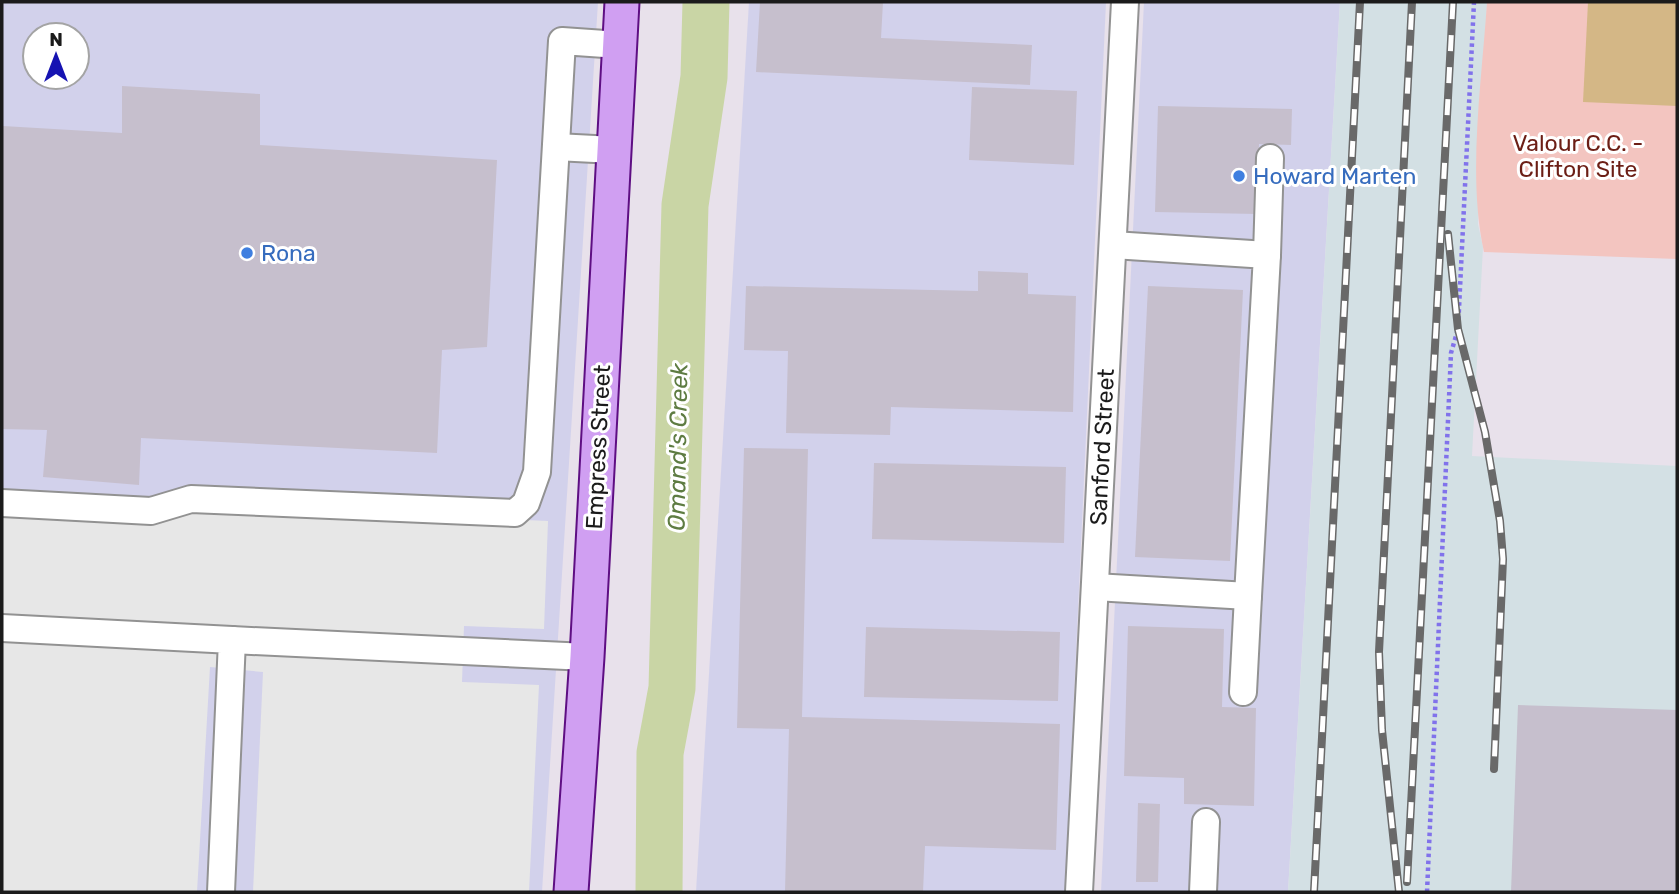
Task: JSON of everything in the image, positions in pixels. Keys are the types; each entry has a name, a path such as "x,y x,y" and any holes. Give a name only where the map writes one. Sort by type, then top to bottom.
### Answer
{"main road":[{"name":"Empress Street","path":"570,892 587,657 622,2"}],"street":[{"name":"Sanford Street","path":"1079,892 1125,2"},
{"path":"2,503 151,511 191,499 515,513 526,503 537,472 562,41 619,45"},
{"path":"556,147 614,150"},
{"path":"1243,692 1270,158"},
{"path":"1113,245 1267,255"},
{"path":"1095,587 1248,596"},
{"path":"2,628 587,657"},
{"path":"221,892 232,640"},
{"path":"1203,892 1206,822"}],"path":[{"path":"1427,892 1451,353 1458,329 1474,2"}],"shaded area":[{"path":"2,2 598,2 542,892 2,892"},
{"path":"749,2 1106,2 1065,892 696,892"},
{"path":"1144,2 1340,2 1288,892 1101,892"},
{"path":"1340,2 1487,2 1478,224 1483,247 1472,456 1677,466 1677,892 1288,892"},
{"path":"1588,2 1677,2 1677,106 1583,102"},
{"path":"2,498 548,521 544,629 464,626 462,682 539,685 529,892 253,892 263,672 210,667 197,892 2,892"}],"green space":[{"name":"Valour C.C. - Clifton Site","path":"1487,2 1677,2 1677,259 1484,252 1479,223 1476,160"}],"building":[{"path":"760,2 883,2 881,38 1032,45 1030,85 756,72"},
{"name":"Rona","path":"122,86 260,94 260,145 497,160 487,347 442,350 437,453 141,438 139,485 43,477 47,430 2,429 3,126 122,133"},
{"path":"972,87 1077,91 1074,165 969,160"},
{"path":"1158,106 1292,109 1291,145 1259,144 1257,214 1155,212"},
{"path":"978,271 1028,273 1028,294 1076,296 1073,412 891,407 890,435 786,433 788,351 744,350 746,286 978,291"},
{"path":"1148,286 1243,290 1230,561 1135,557"},
{"path":"744,448 808,449 802,717 1060,724 1056,850 925,846 923,892 785,892 789,729 737,728"},
{"path":"874,463 1066,467 1064,543 872,539"},
{"path":"1128,626 1224,629 1222,707 1256,708 1254,806 1184,804 1184,778 1124,776"},
{"path":"866,627 1060,632 1058,701 864,697"},
{"path":"1518,705 1677,710 1677,892 1511,892"},
{"path":"1138,803 1160,804 1158,882 1136,882"}],"waterway":[{"name":"Omand's Creek","path":"659,892 660,753 672,688 685,205 704,77 706,2"}],"railway":[{"path":"1314,892 1360,2"},
{"path":"1399,892 1382,730 1379,652 1412,2"},
{"path":"1407,882 1453,2"},
{"path":"1448,234 1458,329 1485,432 1500,521 1503,559 1494,769"}],"place":[{"name":"Howard Marten","path":"1239,176"},
{"name":"Rona","path":"247,253"}]}
